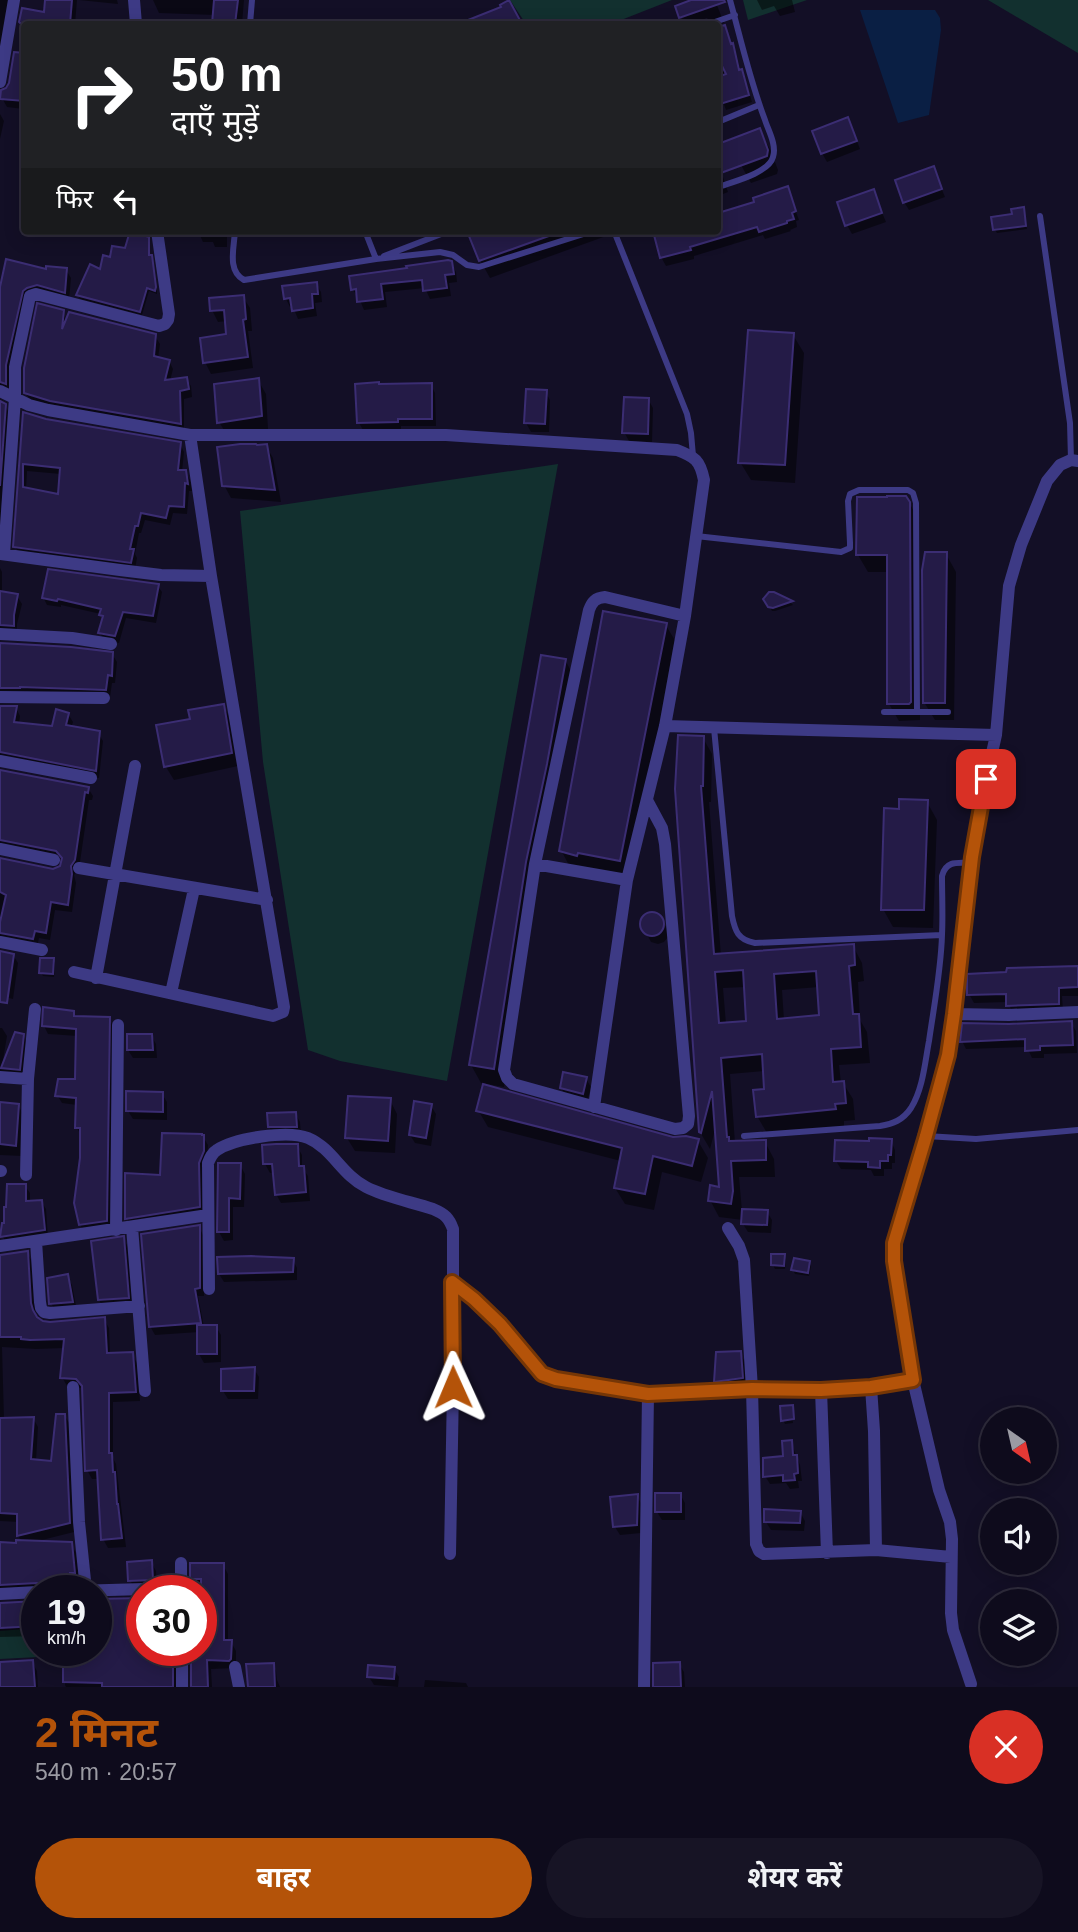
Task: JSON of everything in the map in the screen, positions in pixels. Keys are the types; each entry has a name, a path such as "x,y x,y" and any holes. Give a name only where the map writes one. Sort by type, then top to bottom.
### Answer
{"street":[{"path":"0,82 14,0"},
{"path":"134,0 136,21"},
{"path":"158,235 169,314 165,324 159,326 36,294 30,296 15,367 15,398 2,554 161,575 211,576"},
{"path":"0,391 29,405 48,410 190,435 446,436 677,450 693,457 701,466 704,480 685,616 665,726 627,880 594,1107"},
{"path":"74,972 273,1016 283,1012 190,435"},
{"path":"971,1685 953,1630 950,1522 939,1490 913,1380 899,1300 894,1243 945,1070 971,863 996,735 1009,586 1021,545 1047,481 1060,465 1074,460"},
{"path":"647,800 662,828 665,844 687,1089 688,1124 675,1129 513,1084 504,1070 535,864 592,603 597,598 604,597 685,616"},
{"path":"0,634 72,638 111,644"},
{"path":"0,697 104,698"},
{"path":"665,726 996,735"},
{"path":"0,761 91,778"},
{"path":"96,978 135,766"},
{"path":"0,849 54,860"},
{"path":"535,864 627,880"},
{"path":"79,868 267,900"},
{"path":"171,993 194,889"},
{"path":"0,942 42,950"},
{"path":"26,1175 28,1079 35,1009"},
{"path":"954,1014 1078,1012"},
{"path":"116,1230 118,1025"},
{"path":"0,1077 28,1079"},
{"path":"209,1289 208,1163 211,1155 218,1149 242,1141 285,1135 306,1137 324,1148 352,1179 368,1188 444,1213 453,1230 450,1555"},
{"path":"0,1246 208,1215"},
{"path":"132,1227 145,1391"},
{"path":"728,1228 744,1260 752,1389 756,1544 759,1551 764,1554 876,1550 951,1557"},
{"path":"36,1241 40,1302 44,1312 139,1306"},
{"path":"452,1282 500,1324 542,1374 556,1379 648,1394 752,1389 821,1390 871,1387 913,1380"},
{"path":"73,1387 79,1522 84,1575"},
{"path":"871,1387 876,1550"},
{"path":"821,1390 827,1553"},
{"path":"644,1687 648,1394"},
{"path":"181,1563 181,1575"},
{"path":"0,1594 21,1593"},
{"path":"182,1666 182,1687"},
{"path":"235,1667 239,1687"}],"lane":[{"path":"250,21 252,0"},
{"path":"721,186 758,172 774,157 773,143 759,105 730,0"},
{"path":"718,21 735,15"},
{"path":"721,121 759,105"},
{"path":"1040,216 1074,460"},
{"path":"235,235 233,269 236,276 244,280 376,259 440,252 453,255 467,265 479,267 580,235"},
{"path":"367,235 376,259"},
{"path":"376,259 439,235"},
{"path":"616,235 687,414 693,457"},
{"path":"696,536 841,552 850,548 850,494 859,490 913,493 916,503 917,712"},
{"path":"884,712 948,712"},
{"path":"714,727 733,916 739,936 745,941 755,943 942,935"},
{"path":"744,1136 893,1124 911,1109 926,1056 936,996 942,935 942,876 948,864 971,863"},
{"path":"926,1136 976,1139 1078,1130"}],"green space":[{"path":"510,0 672,0 619,21 524,21"},
{"path":"743,0 807,0 748,20"},
{"path":"988,0 1078,0 1078,53"},
{"path":"558,464 447,1081 340,1061 308,1050 263,762 240,511"},
{"path":"21,1629 21,1658 0,1659 0,1631"}],"water":[{"path":"860,10 935,10 940,18 941,30 929,115 898,123"}],"building":[{"path":"45,0 72,0 70,21 19,22 22,8 44,12"},
{"path":"214,0 238,0 235,21 212,21"},
{"path":"509,0 520,21 466,21 501,7 500,5"},
{"path":"691,0 725,2 679,18 675,6"},
{"path":"725,25 731,44 733,43 739,70 742,69 749,95 721,104 721,76 726,74 721,64 721,26"},
{"path":"14,52 21,53 21,101 0,99 1,90 9,83"},
{"path":"848,117 857,141 821,154 812,131"},
{"path":"760,128 768,150 767,156 721,173 721,143"},
{"path":"934,166 942,189 903,203 895,180"},
{"path":"788,186 796,211 792,213 794,219 759,232 757,227 660,258 654,235 721,235 721,212 754,202 753,198"},
{"path":"874,189 882,213 845,226 837,202"},
{"path":"1024,207 1026,226 993,230 991,217 1012,214 1011,209"},
{"path":"129,235 149,237 149,255 152,255 156,287 155,291 147,288 140,312 76,295 90,264 100,269 103,255 110,257 112,246 125,248"},
{"path":"472,235 552,235 479,261 469,236"},
{"path":"6,259 46,269 46,266 67,268 65,293 37,285 23,291 6,365 6,384 0,382 0,287"},
{"path":"452,261 454,274 445,275 447,288 423,291 422,280 381,284 383,299 357,302 356,289 351,290 349,276"},
{"path":"317,282 318,294 312,294 313,308 292,311 290,298 284,299 282,286"},
{"path":"244,295 246,319 243,320 248,357 203,363 200,338 226,334 224,310 210,311 209,298"},
{"path":"37,303 64,310 62,329 69,312 156,334 154,356 170,360 165,380 187,377 189,389 180,391 181,424 50,401 24,393 24,368"},
{"path":"748,330 794,333 785,465 738,463"},
{"path":"259,378 262,416 217,423 214,384"},
{"path":"432,383 432,419 357,423 355,384"},
{"path":"526,389 547,390 545,424 524,423"},
{"path":"624,397 649,398 648,434 622,433"},
{"path":"0,401 6,404 0,486"},
{"path":"23,412 46,419 181,442 178,470 186,470 188,484 185,483 184,507 169,506 166,518 141,513 130,549 134,549 131,563 13,547","holes":["23,464 60,468 58,494 23,487"]},
{"path":"267,444 275,490 222,486 217,447"},
{"path":"906,496 910,502 909,704 887,704 887,555 856,555 857,497"},
{"path":"925,552 947,552 945,703 923,703 922,570"},
{"path":"48,569 159,584 153,616 123,612 115,636 98,633 103,616 99,615 101,609 42,598"},
{"path":"0,591 18,594 14,626 0,625"},
{"path":"769,592 793,601 773,608 768,607 763,599"},
{"path":"603,611 667,623 620,861 559,851"},
{"path":"0,643 113,652 112,676 108,675 106,690 0,688"},
{"path":"541,655 566,659 526,862 494,1069 469,1065"},
{"path":"224,704 232,753 164,767 156,725 190,719 188,710"},
{"path":"0,706 17,706 14,722 52,726 56,709 69,713 66,725 100,731 96,771 0,752"},
{"path":"678,735 704,736 701,786 714,954 854,944 855,965 849,966 853,1014 859,1014 861,1047 831,1049 833,1082 844,1081 846,1103 835,1104 836,1109 756,1117 753,1090 764,1089 762,1054 721,1058 729,1141 766,1140 766,1160 731,1161 731,1204 708,1201 710,1185 719,1187 712,1091 701,1133 675,789","holes":["743,970 746,1021 719,1023 715,972","816,971 819,1015 777,1019 774,974"]},
{"path":"0,770 89,787 88,793 85,792 75,860 71,866 68,905 51,902 46,933 35,931 33,939 0,933 6,895 0,892 0,858 53,869 60,866 62,858 56,851 0,840"},
{"path":"899,799 928,800 924,910 881,910 884,808 899,809"},
{"path":"652,912 660,916 664,924 660,932 652,936 644,932 640,924 644,916"},
{"path":"0,951 14,954 7,1003 0,1002"},
{"path":"40,958 54,958 53,974 39,973"},
{"path":"1078,966 1078,987 1059,988 1059,1004 1006,1006 1006,994 967,995 967,974 1006,972 1007,968"},
{"path":"43,1007 74,1011 74,1016 110,1017 107,1221 79,1225 74,1203 80,1158 80,1128 75,1128 76,1098 55,1096 58,1079 75,1079 76,1029 42,1026"},
{"path":"1072,1021 1073,1045 1040,1046 1040,1050 1025,1051 1025,1039 960,1042 962,1023"},
{"path":"15,1032 24,1034 20,1070 1,1068"},
{"path":"127,1034 152,1034 153,1050 127,1050"},
{"path":"563,1072 587,1077 583,1094 560,1088"},
{"path":"483,1084 673,1137 699,1139 692,1166 653,1156 645,1194 614,1188 622,1148 476,1111"},
{"path":"126,1091 163,1092 163,1112 126,1111"},
{"path":"348,1096 391,1098 388,1141 345,1138"},
{"path":"414,1101 432,1104 426,1138 409,1135"},
{"path":"0,1102 19,1104 16,1146 0,1144"},
{"path":"296,1112 297,1127 268,1127 267,1113"},
{"path":"162,1133 204,1135 204,1151 199,1163 200,1207 125,1219 125,1173 160,1175"},
{"path":"869,1138 892,1139 891,1155 888,1155 888,1161 880,1161 880,1168 868,1167 868,1162 834,1161 835,1140 869,1141"},
{"path":"298,1144 299,1166 304,1166 306,1192 275,1195 272,1164 263,1164 262,1145"},
{"path":"218,1163 241,1163 240,1199 229,1198 229,1232 217,1232"},
{"path":"7,1184 26,1184 26,1201 42,1200 45,1230 0,1237 4,1223"},
{"path":"742,1209 768,1210 767,1225 741,1224"},
{"path":"200,1225 200,1288 195,1289 201,1323 149,1327 141,1234"},
{"path":"124,1236 129,1298 98,1300 91,1241"},
{"path":"28,1251 31,1303 37,1317 50,1322 105,1317 107,1353 133,1352 136,1392 109,1393 109,1453 112,1453 115,1472 122,1538 101,1540 97,1470 85,1471 82,1386 76,1379 60,1378 64,1339 0,1337 0,1255"},
{"path":"771,1254 785,1254 784,1266 771,1265"},
{"path":"217,1257 294,1258 293,1272 218,1274"},
{"path":"794,1258 810,1261 808,1273 791,1270"},
{"path":"68,1274 73,1302 49,1304 47,1278"},
{"path":"197,1325 217,1325 217,1354 197,1354"},
{"path":"741,1351 743,1378 714,1382 716,1352"},
{"path":"255,1367 254,1391 221,1391 221,1369"},
{"path":"793,1405 794,1419 781,1421 780,1406"},
{"path":"56,1414 65,1414 70,1523 17,1536 17,1514 0,1513 0,1418 34,1417 31,1459 51,1461"},
{"path":"792,1440 793,1455 797,1455 798,1473 794,1474 795,1480 783,1481 783,1475 763,1477 763,1458 783,1456 782,1441"},
{"path":"655,1493 681,1493 681,1512 655,1512"},
{"path":"638,1494 637,1525 613,1527 610,1497"},
{"path":"764,1509 801,1511 800,1523 764,1522"},
{"path":"16,1540 72,1542 75,1573 21,1575 21,1584 0,1585 0,1542 16,1543"},
{"path":"152,1560 153,1575 128,1575 127,1562"},
{"path":"190,1563 224,1563 224,1640 232,1640 229,1661 217,1660 217,1575 190,1575"},
{"path":"126,1598 126,1666 173,1666 173,1687 102,1687 102,1683 63,1682 63,1666 112,1666 112,1599"},
{"path":"21,1602 21,1627 0,1628 0,1603"},
{"path":"21,1661 21,1666 33,1666 35,1687 0,1687 0,1662"},
{"path":"680,1662 681,1687 653,1687 653,1663"},
{"path":"274,1663 275,1687 248,1687 246,1664"},
{"path":"368,1665 395,1667 394,1679 367,1677"},
{"path":"191,1666 207,1666 208,1687 191,1687"}],"route":[{"path":"453,1387 452,1282 500,1324 542,1374 556,1379 648,1394 752,1389 821,1390 871,1387 913,1380 901,1313 894,1243 945,1070 951,1040 972,857 986,779"}]}
